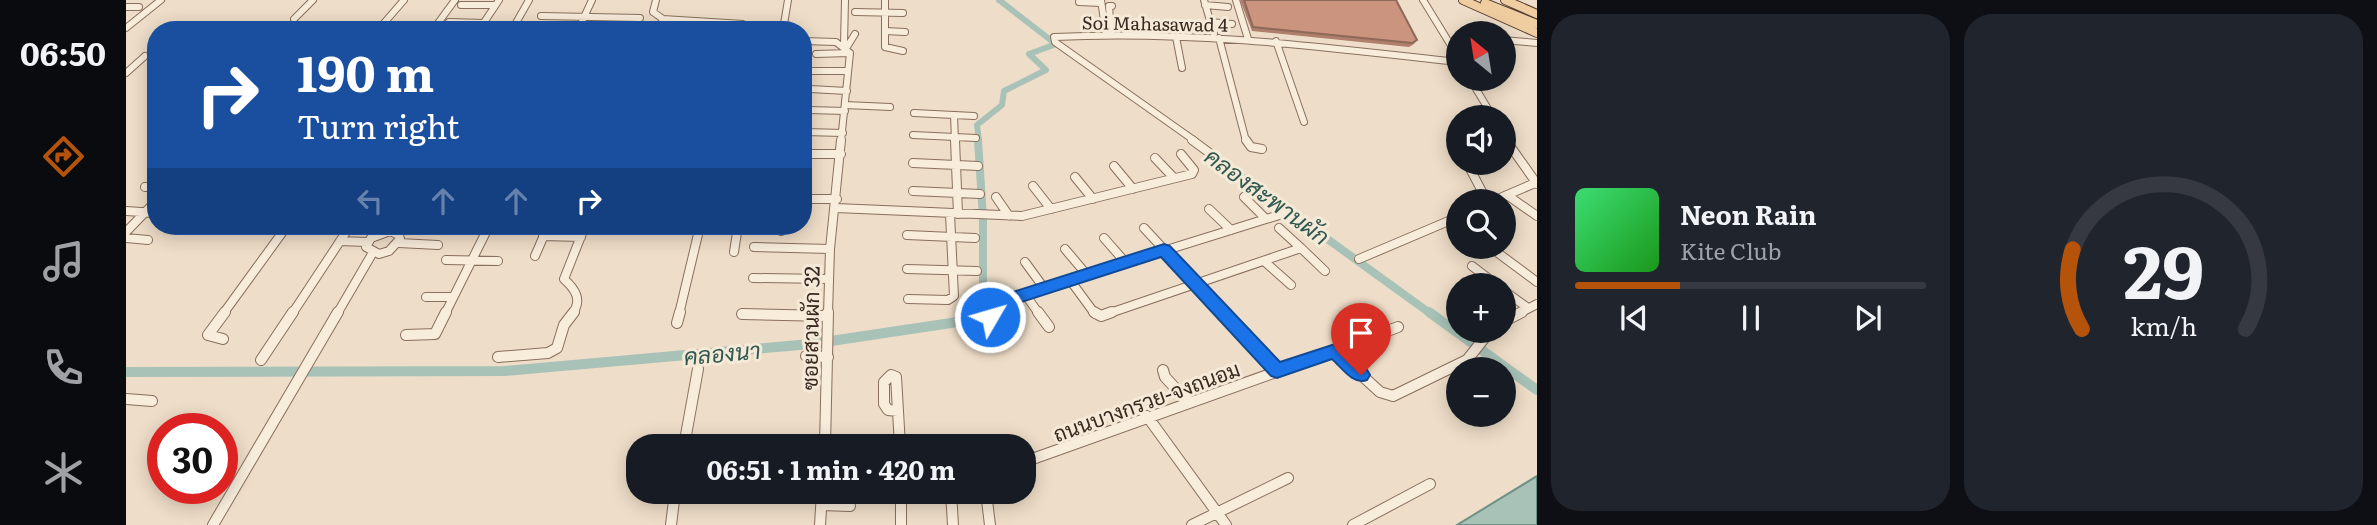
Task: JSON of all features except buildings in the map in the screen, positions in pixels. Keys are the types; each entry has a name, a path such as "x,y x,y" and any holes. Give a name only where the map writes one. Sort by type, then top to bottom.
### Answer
{"main road":[{"path":"1463,0 1537,33"},
{"path":"1482,0 1537,21"},
{"path":"1512,1 1537,21"}],"street":[{"path":"127,27 161,0"},
{"path":"294,19 313,0"},
{"path":"386,21 404,0"},
{"path":"517,21 529,0"},
{"path":"582,21 592,0"},
{"path":"656,0 653,12 663,19 703,21"},
{"path":"784,21 788,0"},
{"name":"ซอยสวนผัก 32","path":"825,434 830,249 848,72 845,0"},
{"path":"885,0 885,47 903,51"},
{"path":"1236,0 1248,39"},
{"path":"1423,0 1445,35"},
{"path":"441,21 458,2 497,3"},
{"path":"1079,2 1101,2 1108,34"},
{"path":"485,21 497,3"},
{"path":"1228,7 1205,3 1217,36 1246,141 1251,146 1262,149"},
{"path":"1108,34 1108,10 1109,6 1112,6"},
{"path":"126,7 139,8"},
{"path":"855,12 903,13"},
{"path":"541,16 640,18"},
{"path":"1210,22 1231,24"},
{"path":"885,31 905,32"},
{"path":"816,54 847,48 855,34"},
{"name":"Soi Mahasawad 4","path":"1215,157 1053,40 1058,36 1108,34 1217,36 1446,58"},
{"path":"1176,37 1182,68"},
{"path":"1276,41 1304,122"},
{"path":"1516,41 1537,43"},
{"path":"812,42 847,48"},
{"path":"126,73 145,56"},
{"path":"813,71 848,72"},
{"path":"812,89 846,91"},
{"path":"812,110 890,107"},
{"path":"914,113 974,116"},
{"path":"908,299 951,299 954,296 952,237 957,193 954,115"},
{"path":"812,132 843,133"},
{"path":"914,135 976,138"},
{"path":"1516,153 1535,180 1516,190"},
{"path":"812,154 841,155"},
{"path":"812,200 954,214 1022,216 1194,172 1181,154"},
{"path":"1155,158 1174,178"},
{"path":"913,163 978,166"},
{"path":"1114,166 1133,189"},
{"path":"1075,177 1093,199"},
{"path":"1033,186 1051,209"},
{"path":"913,191 979,194"},
{"path":"996,197 1009,216"},
{"path":"1244,197 1266,219"},
{"path":"1516,201 1537,216"},
{"path":"1209,209 1231,230"},
{"path":"126,232 147,210"},
{"path":"126,211 144,213"},
{"path":"1004,341 991,322 993,310 1003,301 1283,214"},
{"path":"1359,259 1446,222"},
{"path":"1144,228 1277,371"},
{"path":"1279,228 1325,271"},
{"path":"223,339 208,335 280,235"},
{"path":"261,360 344,235"},
{"path":"340,241 367,242 376,235"},
{"path":"399,235 399,243"},
{"path":"406,335 433,335 485,235"},
{"path":"677,323 698,235"},
{"path":"734,252 737,235"},
{"path":"907,235 975,238"},
{"path":"498,357 548,353 557,348 564,323 576,314 578,307 575,289 564,279 581,237 543,236 535,256"},
{"path":"126,238 148,240"},
{"path":"1104,238 1126,263"},
{"path":"367,242 367,250 372,254 389,251 399,243 438,245"},
{"path":"754,247 830,249"},
{"path":"1070,280 1096,314 1101,316 1301,248"},
{"path":"1065,249 1087,275"},
{"path":"214,525 372,254"},
{"path":"1506,259 1537,282"},
{"path":"446,260 498,261"},
{"path":"1264,261 1291,285"},
{"path":"1025,262 1044,288"},
{"path":"1472,266 1481,273"},
{"path":"907,269 977,271"},
{"path":"753,278 829,279"},
{"path":"1025,294 1049,327"},
{"path":"426,297 452,297"},
{"path":"1516,297 1533,306"},
{"path":"1516,313 1533,306"},
{"path":"742,314 827,316"},
{"name":"ถนนบางกรวย-จงถนอม","path":"1036,458 1398,327"},
{"path":"1335,351 1380,392 1390,396 1461,364 1473,355 1481,343"},
{"path":"806,356 828,357"},
{"path":"686,434 698,369"},
{"path":"1163,370 1165,377 1188,402"},
{"path":"126,399 152,401"},
{"path":"898,411 899,434"},
{"path":"1147,416 1226,525"},
{"path":"1192,525 1288,478"},
{"path":"1353,525 1430,484"},
{"path":"671,525 674,504"},
{"path":"901,504 901,525"},
{"path":"952,504 953,525"},
{"path":"987,504 990,525"},
{"path":"820,525 822,505 850,506"}],"shaded area":[{"path":"1537,476 1537,525 1457,525"}],"waterway":[{"name":"คลองสะพานผัก","path":"999,0 1056,44"},
{"name":"คลองนา","path":"979,141 977,125 1002,105 1004,91 1046,70 1029,54 1056,44"},
{"name":"คลองนา","path":"978,140 983,218 983,311 979,314"},
{"name":"คลองสะพานผัก","path":"1210,154 1431,314"},
{"name":"คลองนา","path":"126,372 504,371 811,344 971,320 982,312"},
{"name":"คลองสะพานผัก","path":"1429,312 1537,390"}],"route":[{"path":"990,317 997,305 1003,301 1164,250 1277,371 1335,351 1361,375"}]}
